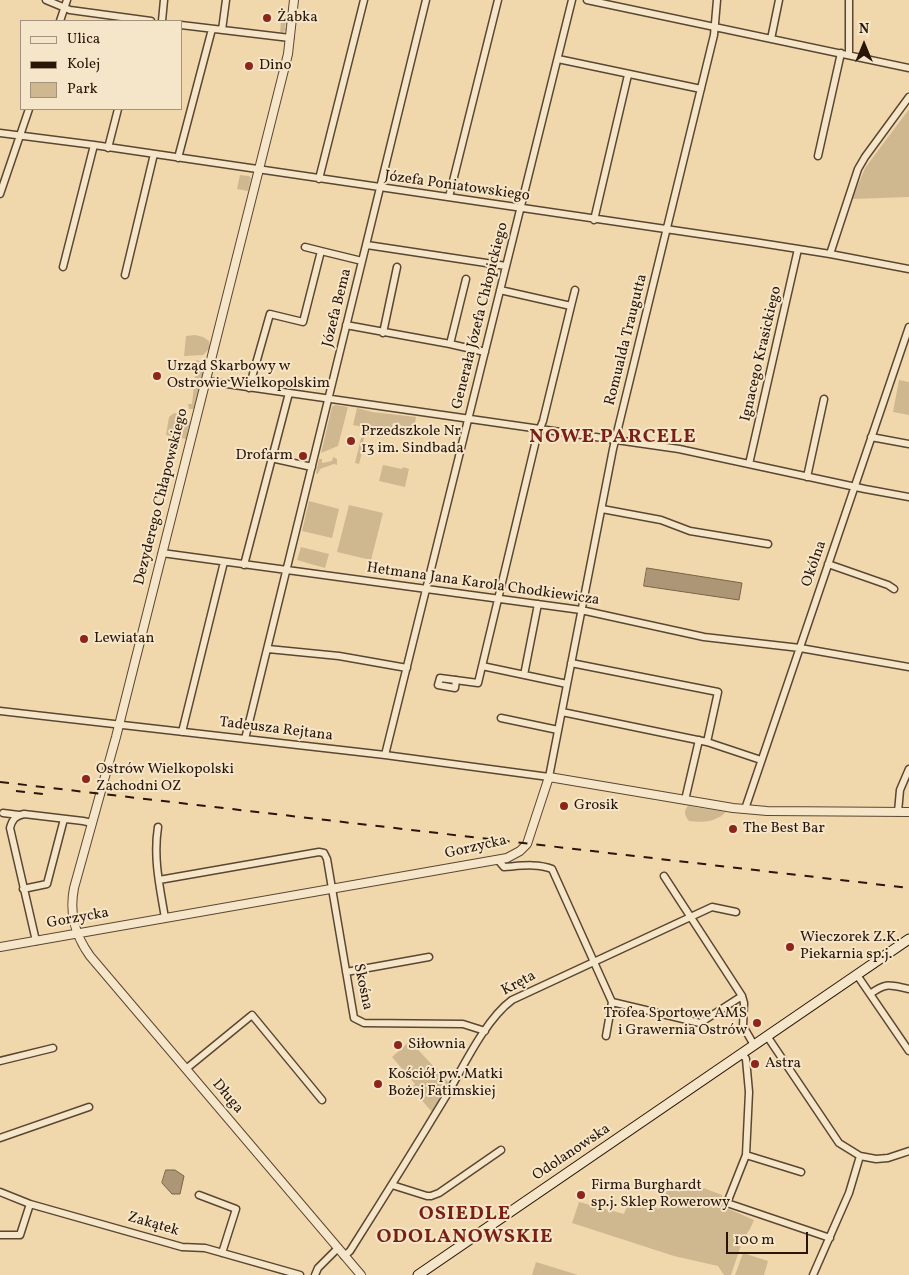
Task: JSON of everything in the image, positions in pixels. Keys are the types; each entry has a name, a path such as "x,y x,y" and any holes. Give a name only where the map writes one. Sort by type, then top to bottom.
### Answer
{"main road":[{"name":"Odolanowska","path":"418,1275 909,939"}],"street":[{"path":"46,0 64,8 136,20"},
{"path":"60,20 67,0"},
{"path":"162,20 164,0"},
{"path":"222,30 226,0"},
{"name":"Dezyderego Chłapowskiego","path":"76,934 72,915 72,900 119,724 288,54 294,0"},
{"path":"319,179 364,0"},
{"name":"Józefa Bema","path":"245,739 426,0"},
{"path":"449,197 498,0"},
{"name":"Generała Józefa Chłopickiego","path":"385,755 572,0"},
{"path":"587,0 909,68"},
{"name":"Romualda Traugutta","path":"549,776 615,440 716,27 716,0"},
{"path":"771,39 779,0"},
{"path":"849,0 849,55"},
{"path":"182,25 290,38"},
{"path":"178,158 212,29"},
{"path":"818,156 840,53"},
{"path":"558,59 701,89"},
{"path":"594,220 628,75"},
{"path":"830,254 858,170 865,157 909,98"},
{"path":"0,194 29,110"},
{"path":"108,148 118,110"},
{"name":"Józefa Poniatowskiego","path":"0,133 94,145 798,249 909,269"},
{"path":"63,267 94,145"},
{"path":"124,275 154,154"},
{"path":"366,245 506,266"},
{"path":"305,247 362,261"},
{"name":"Ignacego Krasickiego","path":"749,464 798,249"},
{"path":"250,388 270,314 303,322 321,251"},
{"path":"383,333 397,267"},
{"path":"450,344 466,279"},
{"path":"500,290 571,306"},
{"path":"456,680 478,683 575,290"},
{"path":"346,325 485,352"},
{"name":"Okólna","path":"745,809 909,327"},
{"path":"206,381 679,449 909,497"},
{"path":"244,564 289,393"},
{"path":"807,476 824,399"},
{"path":"871,437 909,444"},
{"path":"271,458 312,467"},
{"path":"602,509 661,520 690,531 768,544"},
{"name":"Hetmana Jana Karola Chodkiewicza","path":"162,553 581,610 704,637 800,648 909,667"},
{"path":"182,732 224,562"},
{"path":"828,564 888,585 894,589"},
{"path":"524,675 538,604"},
{"path":"268,649 339,656 407,668"},
{"path":"571,663 718,692 707,742"},
{"path":"482,666 567,684"},
{"name":"Tadeusza Rejtana","path":"0,711 385,755 549,776"},
{"path":"562,712 699,740 761,760"},
{"path":"501,718 558,730"},
{"path":"685,800 699,740"},
{"path":"898,812 900,790 909,770"},
{"path":"549,776 745,809 767,811 909,812"},
{"name":"Gorzycka","path":"0,947 498,860 515,854 527,844 549,776"},
{"path":"3,813 92,823"},
{"path":"19,815 11,822 10,828 36,941"},
{"path":"23,889 48,884 64,819"},
{"path":"158,827 155,844 165,918"},
{"name":"Skośna","path":"159,880 319,852 324,853 333,889 354,1018 364,1023 463,1024 485,1031"},
{"path":"498,860 504,867 537,866 552,869 556,874 612,1002 606,1036"},
{"path":"664,876 742,996 744,1003 743,1026 754,1045"},
{"name":"Kręta","path":"344,1256 350,1251 392,1184 485,1031 504,1006 512,1000 712,908 736,912"},
{"name":"Długa","path":"76,934 90,956 361,1275"},
{"path":"346,972 430,957"},
{"path":"857,975 909,1050"},
{"path":"870,994 886,985 909,989"},
{"path":"612,1002 700,1023 742,996"},
{"path":"186,1069 252,1015 322,1100"},
{"path":"767,1036 839,1142 860,1156 888,1158 909,1151"},
{"path":"0,1062 53,1048"},
{"path":"742,1053 746,1059 749,1092 746,1155 727,1204 830,1238"},
{"path":"0,1138 89,1107"},
{"path":"392,1184 431,1196 439,1193 501,1150"},
{"path":"746,1155 801,1172"},
{"path":"813,1275 849,1193 860,1156"},
{"name":"Zakątek","path":"0,1192 30,1204 182,1247 205,1248 300,1275"},
{"path":"199,1195 236,1209 222,1253"},
{"path":"0,1235 20,1235 30,1204"},
{"path":"315,1275 318,1268 338,1248"}],"green space":[{"path":"282,14 287,14 285,28 287,29 282,33 280,31"},
{"path":"909,109 909,197 852,199 865,168"},
{"path":"240,175 251,178 248,191 237,189"},
{"path":"195,335 209,341 210,348 203,355 184,356 186,336"},
{"path":"197,360 201,362 205,369 204,376 202,376 194,408 189,409 188,404 192,404 196,366 194,362"},
{"path":"899,380 909,382 909,415 893,412"},
{"path":"335,405 348,407 338,446 321,453 332,407"},
{"path":"357,408 372,412 416,417 414,429 393,423 389,436 372,432 371,437 362,434 363,427 353,425"},
{"path":"174,413 185,416 190,423 186,439 166,435 169,417"},
{"path":"361,438 364,438 359,464 355,463"},
{"path":"333,457 337,459 337,465 334,464 320,469 318,474 316,473 319,459 322,459 322,463 332,461"},
{"path":"383,465 409,469 405,487 379,481"},
{"path":"309,501 339,509 332,538 302,531"},
{"path":"349,505 383,513 371,560 337,552"},
{"path":"301,547 329,554 325,568 297,560"},
{"path":"688,806 726,812 718,818 709,821 689,821 685,814"},
{"path":"410,1041 449,1083 432,1112 411,1088 415,1084 392,1057"},
{"path":"671,1181 701,1187 722,1195 722,1206 754,1220 743,1239 731,1275 724,1275 718,1266 674,1256 572,1223 579,1202 624,1214 630,1199 659,1209"},
{"path":"743,1253 768,1261 764,1275 735,1275"},
{"path":"536,1262 578,1275 532,1275"}],"shaded area":[{"path":"647,568 742,583 739,600 644,586"},
{"path":"166,1170 175,1170 184,1176 180,1194 172,1194 162,1183"}],"railway":[{"path":"0,782 909,888"},
{"path":"16,791 51,795"}],"place":[{"name":"Żabka","path":"267,18"},
{"name":"Dino","path":"249,66"},
{"name":"Urząd Skarbowy w Ostrowie Wielkopolskim","path":"157,376"},
{"name":"Przedszkole Nr 13 im. Sindbada","path":"351,441"},
{"name":"Drofarm","path":"303,456"},
{"name":"Lewiatan","path":"84,639"},
{"name":"Ostrów Wielkopolski Zachodni OZ","path":"86,779"},
{"name":"Grosik","path":"564,806"},
{"name":"The Best Bar","path":"733,829"},
{"name":"Wieczorek Z.K. Piekarnia sp.j.","path":"790,947"},
{"name":"Trofea Sportowe AMS i Grawernia Ostrów","path":"757,1023"},
{"name":"Siłownia","path":"398,1045"},
{"name":"Astra","path":"755,1064"},
{"name":"Kościół pw. Matki Bożej Fatimskiej","path":"378,1084"},
{"name":"Firma Burghardt sp.j. Sklep Rowerowy","path":"581,1195"}],"district":[{"name":"NOWE PARCELE","path":"613,438"},
{"name":"OSIEDLE ODOLANOWSKIE","path":"465,1226"}]}
